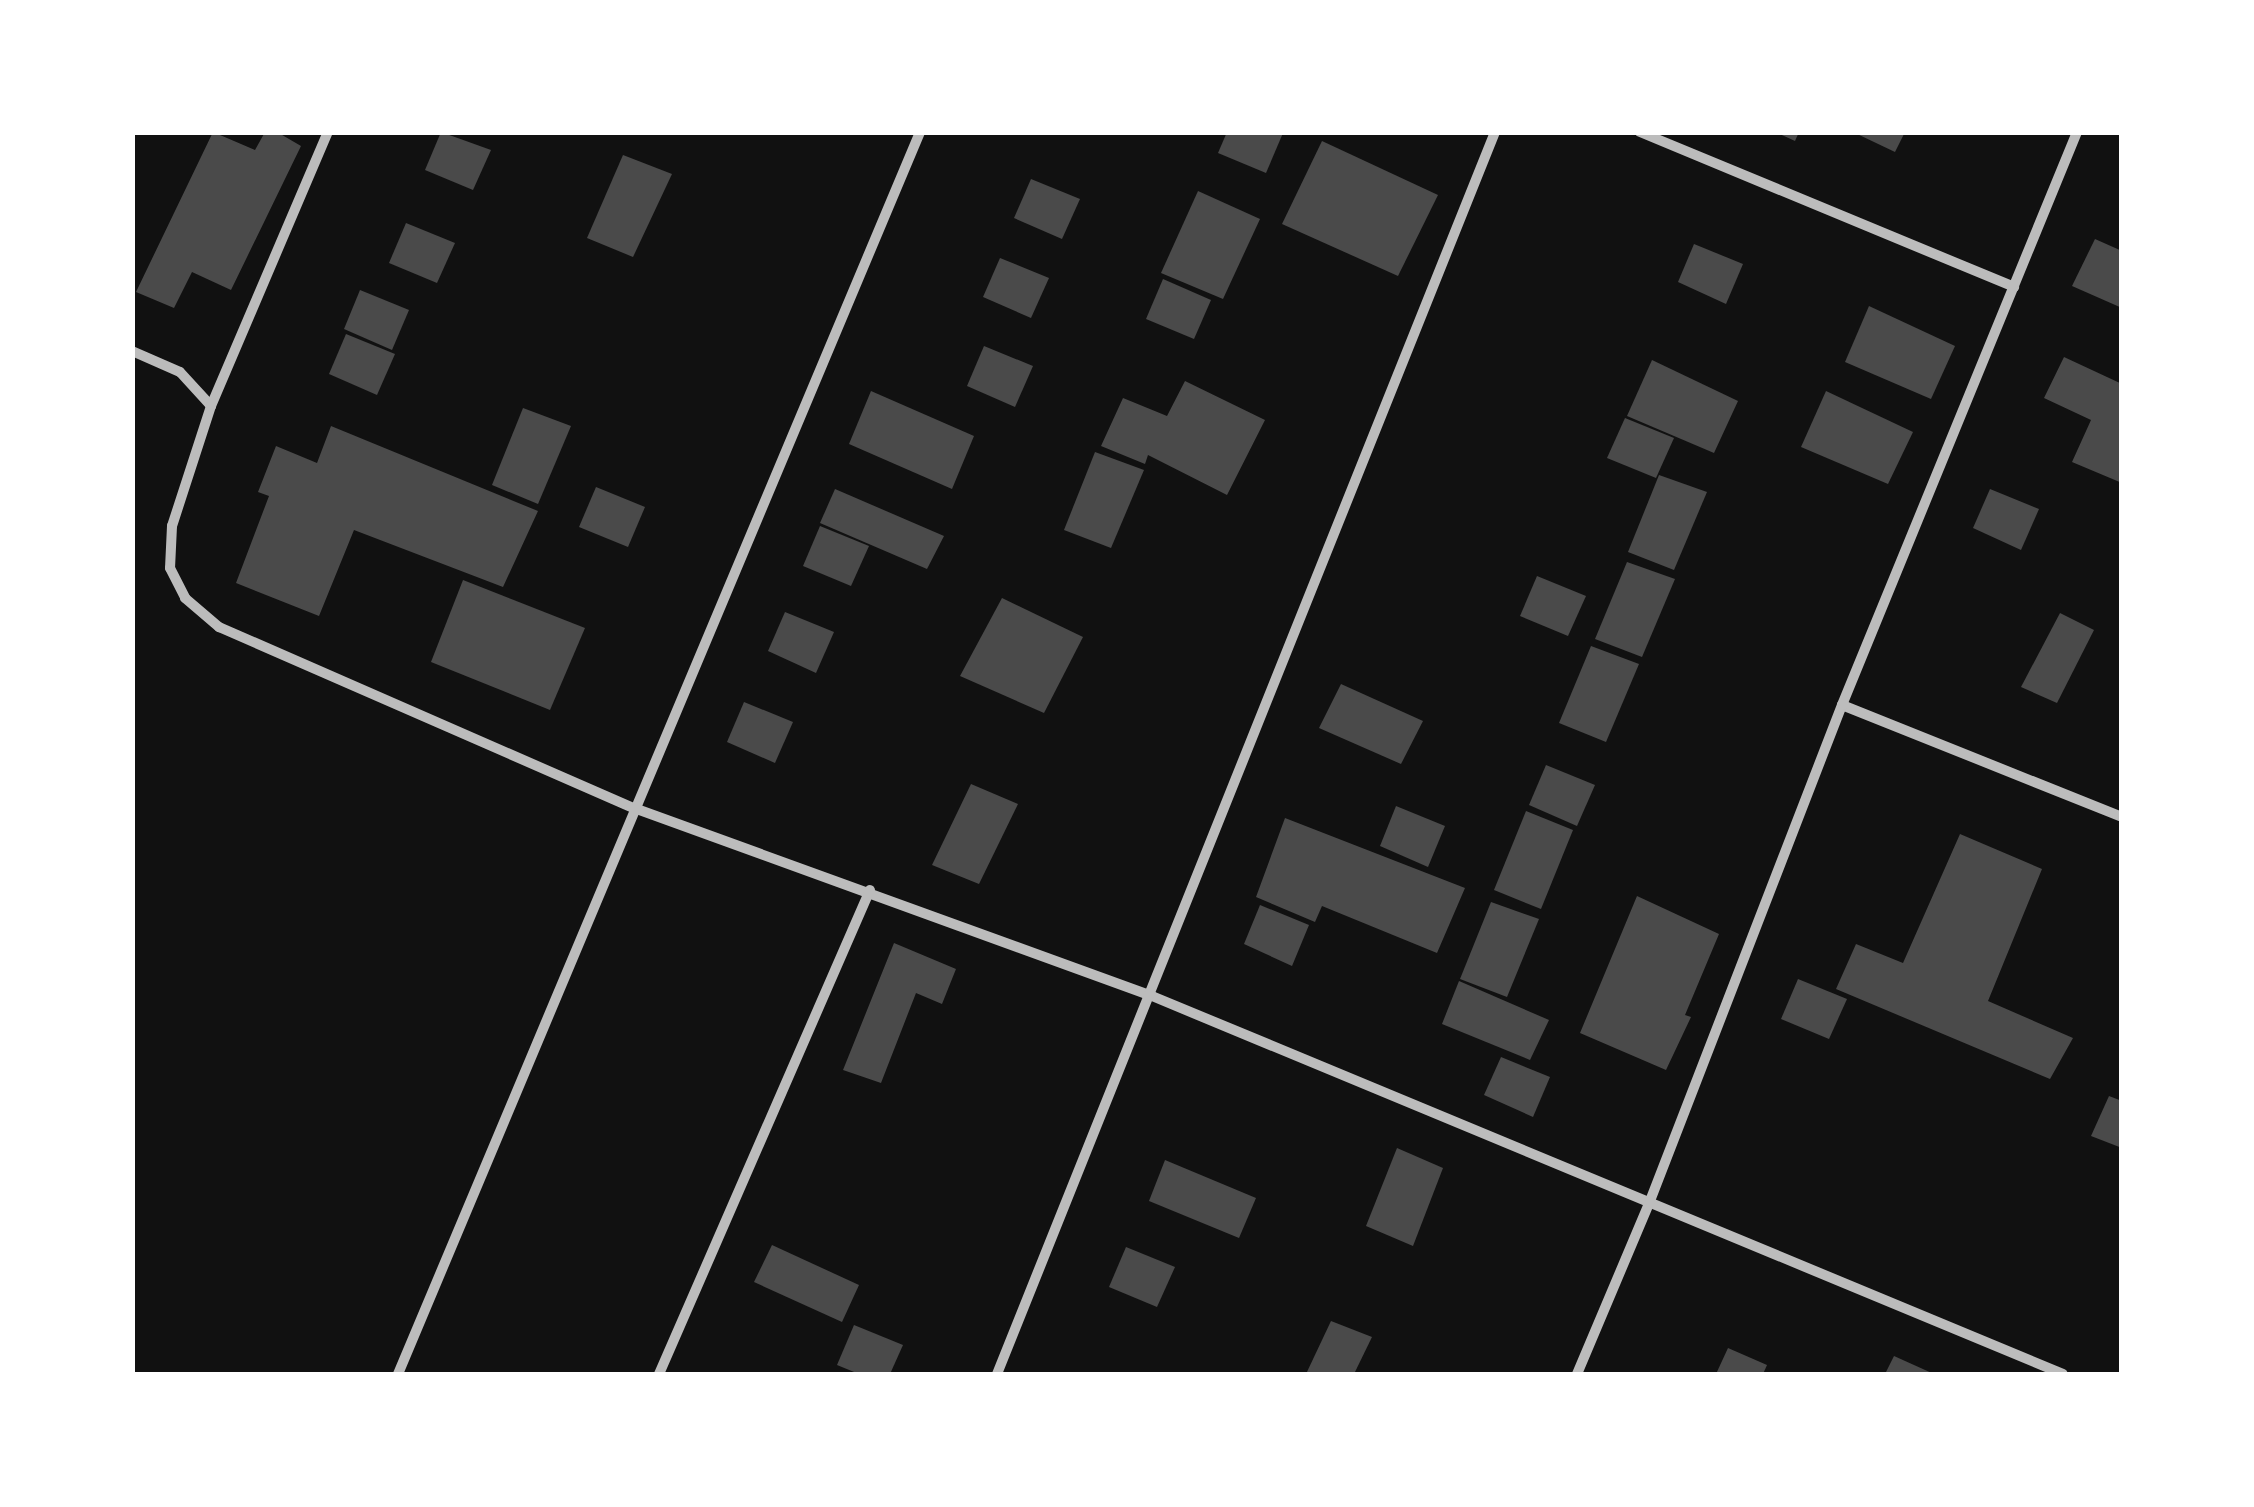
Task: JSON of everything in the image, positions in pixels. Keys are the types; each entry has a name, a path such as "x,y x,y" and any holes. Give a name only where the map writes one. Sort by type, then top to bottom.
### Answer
{"street":[{"path":"328,132 211,406 172,526 170,568 185,598 218,627 634,808 870,890 1152,996 2063,1374"},
{"path":"398,1374 920,132"},
{"path":"997,1374 1152,996 1495,132"},
{"path":"1640,132 2014,286"},
{"path":"1577,1374 1650,1201 1842,706 2077,132"},
{"path":"132,351 180,372 211,406"},
{"path":"1842,706 2122,817"},
{"path":"658,1374 870,890"}],"building":[{"path":"213,132 255,150 265,132 277,132 301,146 231,290 192,272 174,308 136,292"},
{"path":"441,132 491,150 473,190 425,170"},
{"path":"1227,132 1283,133 1266,173 1218,153"},
{"path":"1775,132 1799,132 1795,141"},
{"path":"1853,132 1905,132 1895,152"},
{"path":"1322,141 1438,195 1398,276 1282,224"},
{"path":"623,155 672,174 633,257 587,238"},
{"path":"1031,179 1080,199 1062,239 1014,218"},
{"path":"1198,191 1260,219 1223,299 1161,273"},
{"path":"406,223 455,243 437,283 389,263"},
{"path":"2095,239 2122,251 2122,308 2072,286"},
{"path":"1694,244 1743,264 1726,304 1678,282"},
{"path":"1000,258 1049,278 1031,318 983,297"},
{"path":"1163,279 1211,300 1194,339 1146,319"},
{"path":"360,290 409,310 392,350 344,329"},
{"path":"1869,306 1955,346 1931,399 1845,362"},
{"path":"346,334 395,354 377,395 329,374"},
{"path":"984,346 1033,366 1015,407 967,386"},
{"path":"2064,357 2122,384 2122,483 2072,462 2091,420 2044,398"},
{"path":"1652,360 1738,401 1714,453 1627,416"},
{"path":"1185,381 1265,420 1227,495 1148,455 1145,464 1101,446 1123,398 1167,416"},
{"path":"871,391 974,436 952,489 849,444"},
{"path":"1826,391 1913,432 1888,484 1801,447"},
{"path":"523,408 571,426 538,504 492,485"},
{"path":"1625,418 1674,438 1656,478 1607,458"},
{"path":"331,426 538,511 503,587 354,530 319,616 236,583 269,496 258,492 276,446 317,463"},
{"path":"1095,452 1144,470 1111,548 1064,530"},
{"path":"1659,475 1707,492 1674,570 1628,552"},
{"path":"596,487 645,507 628,547 579,527"},
{"path":"835,489 944,536 927,569 820,523"},
{"path":"1990,489 2039,509 2021,550 1973,528"},
{"path":"820,526 869,546 851,586 803,566"},
{"path":"1627,562 1675,579 1642,657 1595,639"},
{"path":"1537,576 1586,596 1568,636 1520,616"},
{"path":"463,580 585,628 550,710 431,662"},
{"path":"1002,598 1083,637 1044,713 960,676"},
{"path":"785,612 834,632 816,673 768,651"},
{"path":"2060,613 2094,630 2057,703 2021,687"},
{"path":"1591,646 1639,664 1606,742 1559,723"},
{"path":"1341,684 1423,721 1401,764 1319,728"},
{"path":"744,702 793,722 775,763 727,742"},
{"path":"1546,765 1595,785 1577,826 1529,805"},
{"path":"971,784 1018,804 979,884 932,865"},
{"path":"1396,806 1445,826 1428,867 1380,846"},
{"path":"1526,811 1573,830 1541,909 1494,890"},
{"path":"1285,818 1465,888 1437,953 1322,906 1315,922 1256,897"},
{"path":"1960,834 2042,869 1988,1001 2073,1038 2050,1079 1836,989 1856,944 1903,963"},
{"path":"1637,896 1719,934 1685,1015 1691,1017 1666,1070 1580,1033"},
{"path":"1491,902 1539,919 1507,997 1460,979"},
{"path":"1260,905 1309,925 1292,966 1244,944"},
{"path":"894,943 956,969 942,1004 916,993 881,1083 843,1070"},
{"path":"1798,979 1847,999 1829,1039 1781,1019"},
{"path":"1459,981 1549,1020 1530,1060 1442,1024"},
{"path":"1501,1057 1550,1077 1533,1117 1484,1095"},
{"path":"2109,1096 2122,1101 2122,1148 2091,1136"},
{"path":"1397,1148 1443,1168 1413,1246 1366,1226"},
{"path":"1165,1160 1256,1198 1239,1238 1149,1201"},
{"path":"772,1245 859,1285 842,1322 754,1282"},
{"path":"1126,1247 1175,1267 1157,1307 1109,1287"},
{"path":"1331,1321 1372,1337 1354,1374 1306,1374"},
{"path":"854,1325 903,1345 890,1374 859,1374 837,1365"},
{"path":"1728,1348 1767,1365 1763,1374 1716,1374"},
{"path":"1894,1356 1934,1374 1885,1374"}]}
